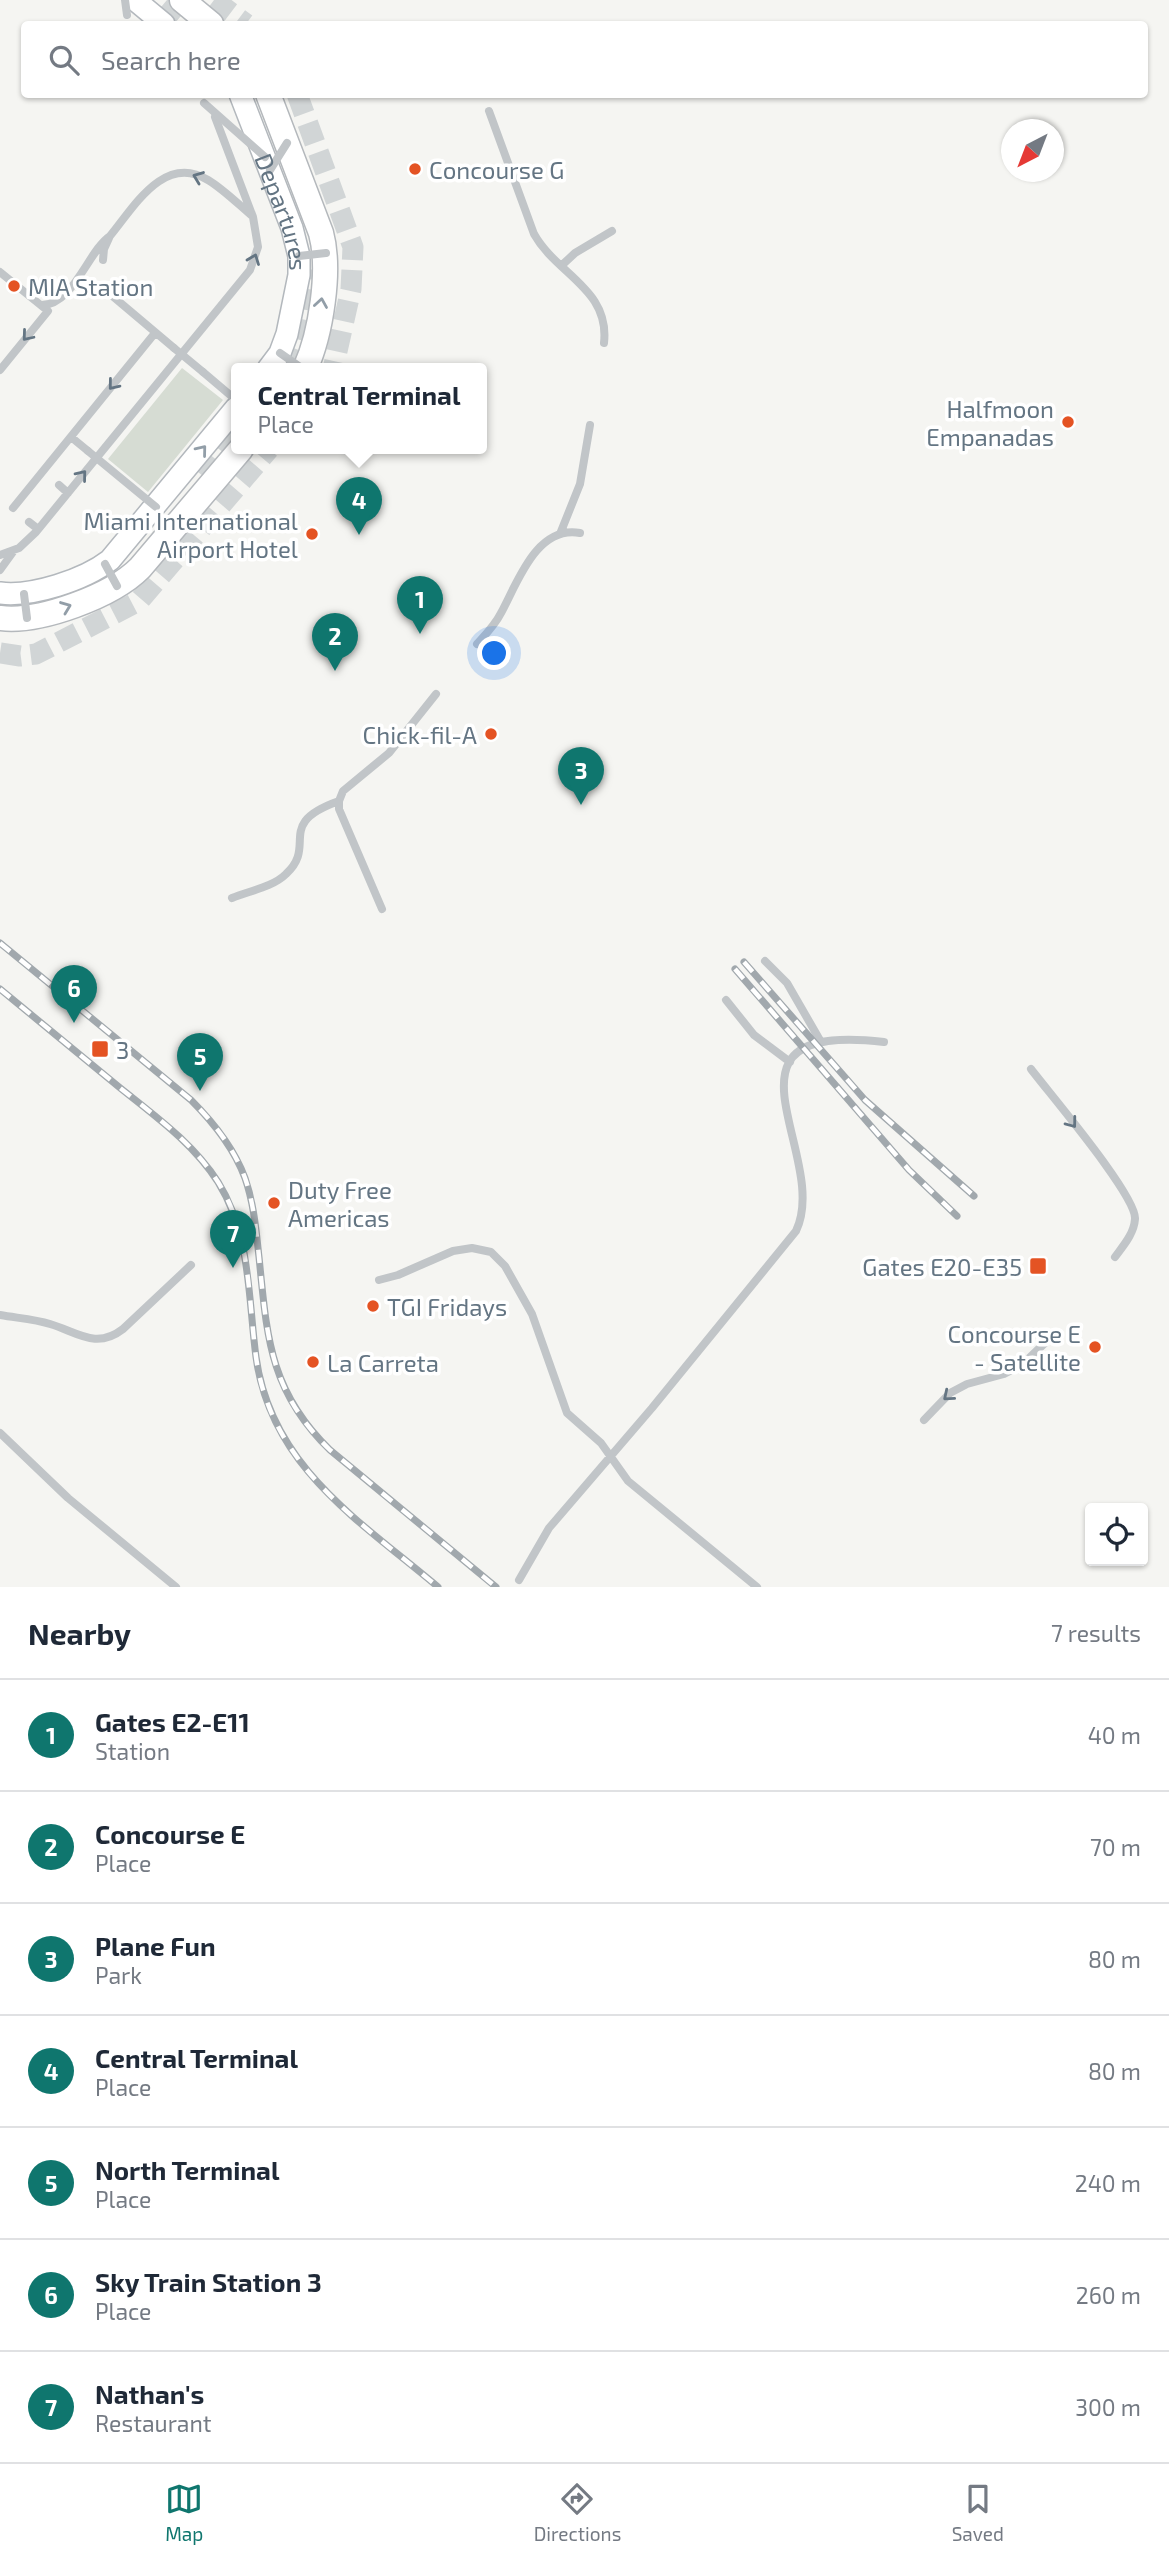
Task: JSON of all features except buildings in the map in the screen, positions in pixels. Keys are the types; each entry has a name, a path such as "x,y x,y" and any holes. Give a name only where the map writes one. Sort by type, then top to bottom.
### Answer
{"main road":[{"path":"182,0 207,21"},
{"path":"131,8 158,21"},
{"name":"Departures","path":"242,98 296,237 299,256 299,275 290,325 274,361"},
{"name":"Departures","path":"270,98 321,233 326,253 326,272 316,337 306,363"},
{"path":"0,618 105,564 120,550 231,414"},
{"path":"0,593 26,606 57,610 117,586 140,568 236,454"}],"lane":[{"path":"125,0 131,8"},
{"path":"204,103 267,163 287,144"},
{"path":"489,111 534,234 543,248 591,295 600,309 605,324 604,343"},
{"path":"0,570 68,493 250,270 258,247 253,217 215,117"},
{"path":"103,260 104,249 110,236 151,187 174,173 196,174 209,181 253,217"},
{"path":"561,266 575,253 612,231"},
{"path":"0,370 45,308 67,290 89,264 102,241 110,236"},
{"path":"299,256 326,253"},
{"path":"0,272 56,317"},
{"path":"230,280 237,287"},
{"path":"110,294 231,396"},
{"path":"13,508 155,333"},
{"path":"560,534 580,484 590,425"},
{"path":"71,437 156,506"},
{"path":"60,485 68,493"},
{"path":"29,522 38,529"},
{"path":"478,644 501,614 527,562 560,534 580,533"},
{"path":"0,555 14,551"},
{"path":"105,564 117,586"},
{"path":"382,909 339,809 339,802 346,789 389,752 436,694"},
{"path":"232,898 276,881 286,874 298,856 301,828 305,819 318,809 339,802"},
{"path":"765,961 787,983 821,1042"},
{"path":"726,1000 754,1035 790,1062"},
{"path":"519,1580 549,1528 789,1240 800,1222 804,1203 803,1190 785,1097 785,1075 790,1062 798,1052 838,1038 884,1042"},
{"path":"1031,1069 1109,1170 1133,1207 1134,1226 1115,1258"},
{"path":"379,1280 398,1275 453,1251 472,1248 492,1252 505,1266 532,1314 567,1413 600,1443 628,1481 757,1587"},
{"path":"0,1315 50,1324 83,1338 99,1340 111,1337 191,1265"},
{"path":"925,1420 950,1393 967,1384 1004,1374 1023,1364 1048,1340"},
{"path":"0,1433 68,1498 176,1587"}],"shaded area":[{"path":"182,368 223,400 148,492 108,459"}],"tunnel":[{"path":"167,0 192,21"},
{"path":"214,0 242,21"},
{"path":"298,98 353,247 351,289 334,363"},
{"path":"293,363 305,334 315,270"},
{"path":"203,476 231,441"},
{"path":"0,653 20,656 36,654 139,601 265,454"},
{"path":"40,605 108,579"}],"railway":[{"path":"0,943 191,1100 215,1126 235,1156 248,1188 269,1337 283,1384 294,1406 330,1450 496,1587"},
{"path":"744,962 865,1100 974,1196"},
{"path":"735,969 909,1170 957,1216"},
{"path":"0,989 173,1131 208,1168 229,1202 237,1223 246,1267 256,1357 265,1396 280,1430 323,1489 438,1587"}],"place":[{"name":"Concourse G","path":"415,169"},
{"name":"MIA Station","path":"14,286"},
{"name":"Halfmoon Empanadas","path":"1068,422"},
{"name":"Miami International Airport Hotel","path":"312,534"},
{"name":"Central Terminal","path":"359,535"},
{"name":"Gates E2-E11","path":"420,634"},
{"name":"Concourse E","path":"335,671"},
{"name":"Chick-fil-A","path":"491,734"},
{"name":"Plane Fun","path":"581,805"},
{"name":"Sky Train Station 3","path":"74,1023"},
{"name":"3","path":"100,1049"},
{"name":"North Terminal","path":"200,1091"},
{"name":"Duty Free Americas","path":"274,1203"},
{"name":"Gates E20-E35","path":"1038,1266"},
{"name":"Nathan's","path":"233,1268"},
{"name":"TGI Fridays","path":"373,1306"},
{"name":"Concourse E - Satellite","path":"1095,1347"},
{"name":"La Carreta","path":"313,1362"}]}
